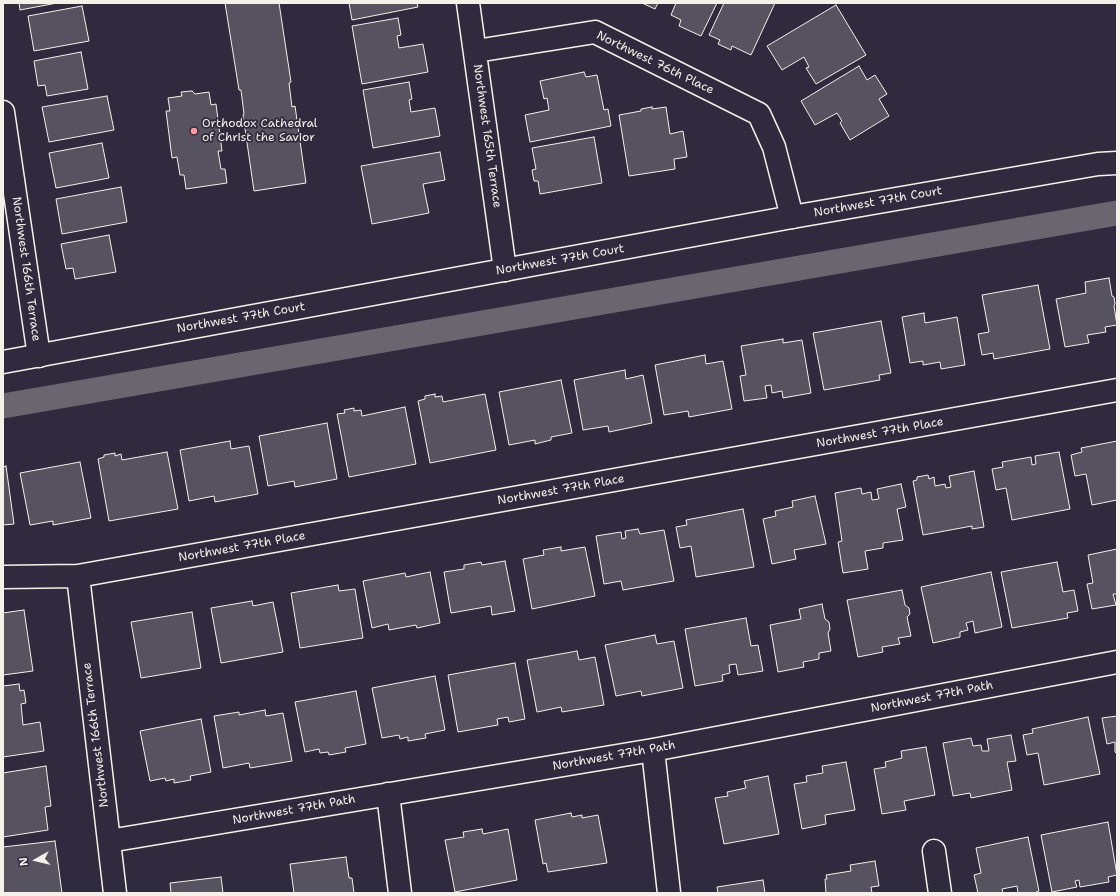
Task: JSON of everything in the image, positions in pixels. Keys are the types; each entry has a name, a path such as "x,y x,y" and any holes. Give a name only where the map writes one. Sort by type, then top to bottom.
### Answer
{"street":[{"name":"Northwest 165th Terrace","path":"468,3 476,51 505,270"},
{"name":"Northwest 76th Place","path":"476,51 595,32 759,114 774,147 792,216"},
{"name":"Northwest 166th Terrace","path":"3,112 39,356"},
{"name":"Northwest 77th Court","path":"3,362 792,216 1117,162"},
{"name":"Northwest 77th Place","path":"3,577 78,576 1117,390"},
{"name":"Northwest 166th Terrace","path":"78,576 115,893"},
{"name":"Northwest 77th Path","path":"109,841 653,750 1117,662"},
{"path":"653,750 669,893"},
{"path":"388,794 400,893"},
{"path":"934,851 940,893"}],"building":[{"path":"19,3 57,3 20,10"},
{"path":"225,3 279,3 291,82 289,83 292,107 295,106 306,183 254,191 243,115 241,90 239,90"},
{"path":"349,3 417,3 418,7 352,20"},
{"path":"642,3 658,3 655,9"},
{"path":"676,3 717,3 701,36 679,26 681,20 671,15"},
{"path":"724,3 775,3 751,55 732,46 731,50 718,44 720,40 709,35"},
{"path":"836,5 866,55 816,84 806,68 809,67 804,57 782,70 767,46"},
{"path":"82,6 89,41 34,51 28,16"},
{"path":"398,18 401,35 397,36 399,48 423,44 428,72 362,84 352,26"},
{"path":"81,52 88,89 47,96 45,85 38,86 34,61"},
{"path":"859,66 867,80 875,75 887,94 879,99 889,116 850,140 840,123 842,121 837,113 815,125 801,101"},
{"path":"584,72 586,77 597,75 604,110 608,109 611,126 530,142 525,115 549,110 547,98 544,99 540,81"},
{"path":"409,82 412,99 409,100 411,112 435,108 440,136 373,148 363,90"},
{"name":"Orthodox Cathedral of Christ the Savior","path":"192,91 195,94 209,92 211,105 216,104 222,151 218,151 221,169 225,169 227,183 186,189 184,175 180,175 177,157 172,158 166,111 170,111 168,98 182,96 181,92"},
{"path":"107,96 114,130 49,142 42,107"},
{"path":"652,107 652,109 666,107 670,134 683,131 687,157 674,159 675,169 629,176 619,115 641,111 641,109"},
{"path":"594,137 602,183 540,194 538,181 534,181 532,170 536,169 532,148"},
{"path":"102,143 109,178 56,188 49,153"},
{"path":"440,152 445,180 423,184 429,213 372,224 361,166"},
{"path":"121,187 127,222 62,234 56,199"},
{"path":"109,235 116,272 75,279 73,268 66,269 61,244"},
{"path":"1109,278 1112,296 1114,297 1117,325 1105,327 1106,332 1087,335 1089,343 1065,347 1056,299 1086,293 1085,282"},
{"path":"1038,285 1050,349 994,359 993,353 982,355 978,334 989,332 982,295"},
{"path":"924,313 925,323 957,317 965,365 941,369 940,362 923,365 923,361 910,363 902,317"},
{"path":"881,321 891,373 879,375 880,380 824,390 813,333"},
{"path":"783,339 783,343 802,340 811,393 783,398 782,391 772,393 771,385 765,386 767,398 744,401 740,376 746,375 741,346"},
{"path":"705,355 706,364 723,361 732,409 689,417 688,411 664,415 655,365"},
{"path":"625,370 626,379 643,375 652,423 609,432 608,426 583,430 574,380"},
{"path":"561,380 572,433 551,437 551,440 535,444 535,440 509,445 499,392"},
{"path":"435,394 435,397 442,396 443,402 485,394 496,450 430,463 418,401 425,399 425,396"},
{"path":"405,407 416,464 349,477 337,414 345,413 344,410 354,408 354,411 361,410 362,416"},
{"path":"327,423 337,479 295,487 294,481 268,486 259,436"},
{"path":"230,441 231,449 249,446 258,494 215,502 214,496 189,501 180,450"},
{"path":"1117,441 1117,500 1092,505 1086,474 1075,476 1071,455 1082,452 1081,448"},
{"path":"167,452 178,509 109,521 98,459 104,457 104,455 115,453 115,456 121,454 122,460"},
{"path":"1059,452 1070,509 1012,520 1006,488 996,490 992,469 1003,467 1002,462 1031,457 1032,465 1036,464 1035,456"},
{"path":"80,462 91,518 53,525 53,521 30,525 20,473"},
{"path":"6,466 14,524 3,525 3,467"},
{"path":"974,471 984,527 972,529 972,526 923,535 913,481 917,480 917,477 928,475 929,479 934,477 935,486 945,484 946,488 951,487 949,476"},
{"path":"901,484 906,507 897,509 903,540 883,543 883,548 865,551 868,569 843,573 838,542 842,541 835,493 861,488 862,494 871,492 872,500 879,499 877,489"},
{"path":"815,496 826,544 794,550 796,559 772,564 763,519 776,516 775,511 793,507 792,501"},
{"path":"743,509 754,567 696,577 691,546 680,548 676,527 687,525 686,520"},
{"path":"638,529 640,534 664,530 674,581 623,590 621,581 604,584 596,536 621,532 622,539 626,538 625,531"},
{"path":"561,547 561,551 585,547 595,596 532,609 523,559 544,555 543,550"},
{"path":"1117,549 1117,594 1113,594 1116,605 1092,609 1087,584 1093,583 1088,555"},
{"path":"505,561 515,611 492,615 491,606 451,613 444,572 464,569 464,565 481,562 482,565"},
{"path":"1057,562 1063,592 1074,590 1078,611 1067,613 1068,618 1012,628 1001,572"},
{"path":"430,572 440,623 417,628 416,625 389,630 388,624 372,628 363,581 405,573 406,577"},
{"path":"991,572 1002,627 975,633 973,621 966,623 968,630 960,632 960,637 933,643 921,587"},
{"path":"338,585 339,591 355,589 363,638 300,648 291,593"},
{"path":"902,590 905,605 909,608 910,614 907,617 911,636 898,638 900,644 882,647 883,652 858,657 847,600"},
{"path":"252,601 253,606 273,602 283,652 221,663 211,608"},
{"path":"822,604 825,619 829,622 830,629 828,633 831,651 819,653 819,659 803,662 804,667 778,672 770,625 801,619 799,609"},
{"path":"24,610 33,671 3,675 3,613"},
{"path":"192,612 201,668 141,678 131,622"},
{"path":"746,618 751,646 758,645 763,671 738,675 736,664 729,665 730,673 722,675 723,681 695,686 685,629"},
{"path":"655,635 657,644 674,641 683,688 642,696 641,691 616,696 605,645"},
{"path":"577,651 579,660 595,657 604,705 562,712 561,707 537,712 527,660"},
{"path":"515,663 525,719 509,722 508,717 497,719 498,725 458,732 448,675"},
{"path":"435,676 445,730 425,734 426,738 408,741 408,737 400,739 399,735 382,738 372,688"},
{"path":"19,684 20,691 24,690 26,703 21,704 23,725 40,722 44,751 3,757 3,686"},
{"path":"356,691 366,744 345,748 346,752 329,755 328,752 320,753 319,749 305,752 295,702"},
{"path":"265,710 266,716 283,713 292,761 250,768 249,763 223,768 214,716 239,712 239,715"},
{"path":"1117,716 1117,754 1115,752 1115,742 1107,744 1102,718"},
{"path":"1088,717 1100,774 1044,785 1038,753 1027,755 1023,735 1033,733 1032,729"},
{"path":"201,719 211,772 190,776 191,780 174,783 174,779 166,781 165,778 150,781 140,731"},
{"path":"1011,735 1016,761 1007,762 1012,790 971,798 970,793 953,796 943,743 971,738 973,746 981,745 982,751 989,751 987,739"},
{"path":"926,747 935,795 904,801 906,810 882,814 874,769 886,767 885,762 902,758 901,751"},
{"path":"846,762 855,810 825,815 826,824 802,829 794,784 807,782 806,776 823,773 822,766"},
{"path":"46,766 51,806 45,807 48,830 3,837 3,773"},
{"path":"768,776 779,834 724,844 715,798 728,796 727,792 746,788 744,781"},
{"path":"571,813 572,817 582,815 582,818 598,815 607,863 548,872 546,863 543,864 535,820"},
{"path":"1108,822 1117,875 1108,877 1109,882 1080,887 1079,880 1075,881 1077,887 1052,892 1041,835"},
{"path":"482,829 483,834 508,829 517,880 455,892 445,840 464,837 463,832"},
{"path":"1028,837 1039,891 1034,893 1018,893 1017,886 1002,889 1003,893 978,893 974,875 981,873 976,848"},
{"path":"55,841 62,893 3,893 3,847"},
{"path":"346,857 349,878 352,878 354,893 294,893 290,864"},
{"path":"875,861 879,886 871,887 872,893 826,893 826,875 851,871 850,865"},
{"path":"221,877 223,893 171,893 170,883"},
{"path":"763,880 765,893 718,893 717,887"}],"waterway":[{"path":"3,406 1117,213"}],"place":[{"name":"Orthodox Cathedral of Christ the Savior","path":"194,131"}]}
